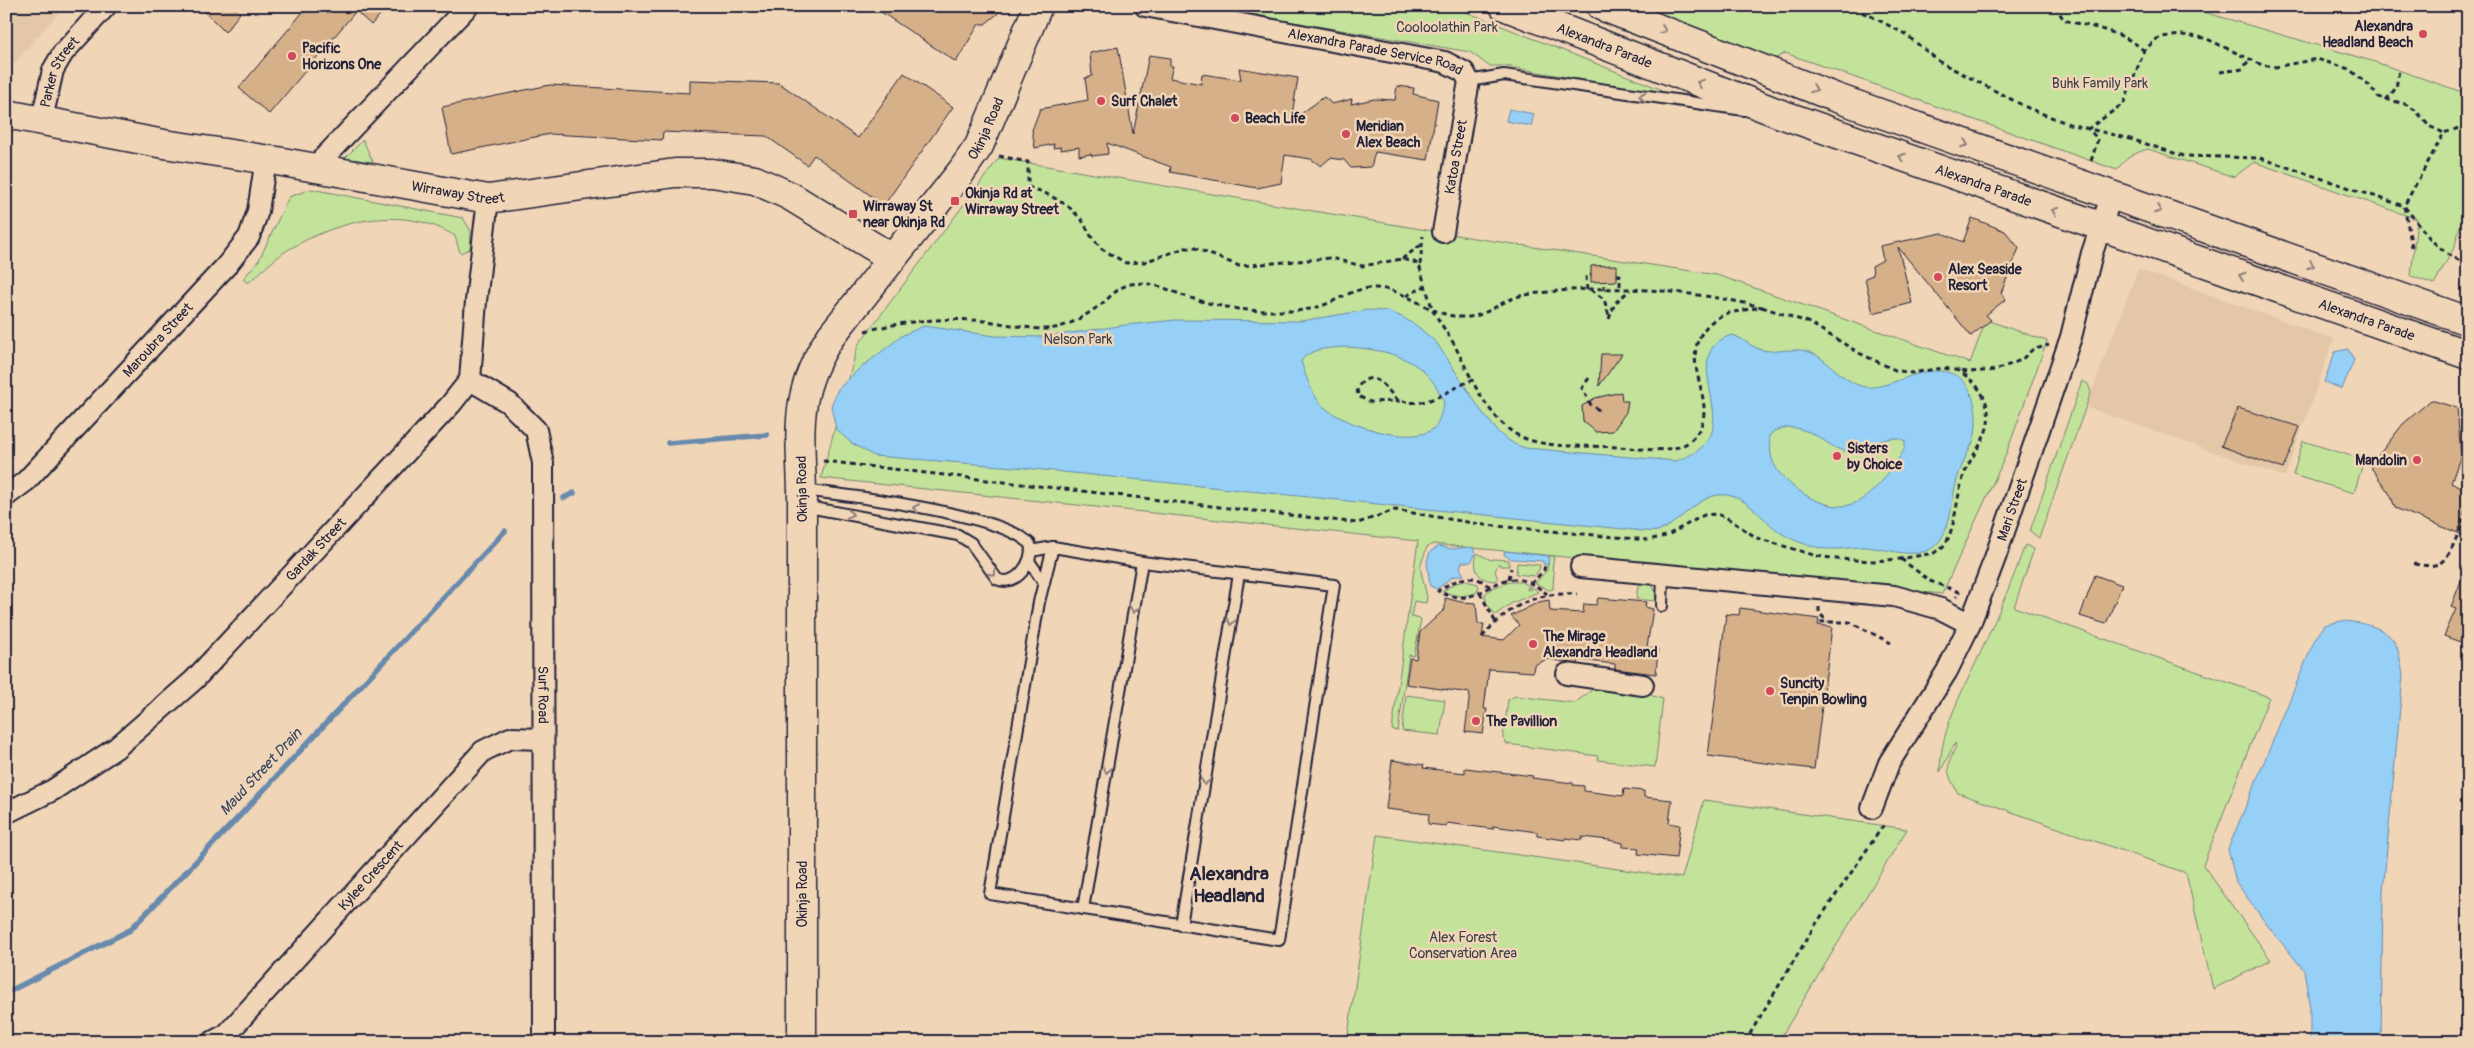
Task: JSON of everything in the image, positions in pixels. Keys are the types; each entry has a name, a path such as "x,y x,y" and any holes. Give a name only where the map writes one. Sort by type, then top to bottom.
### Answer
{"street":[{"name":"Parker Street","path":"42,120 54,70 58,61 106,6"},
{"path":"314,168 468,6"},
{"name":"Okinja Road","path":"802,1042 802,498 800,422 804,391 815,360 831,336 961,172 979,146 1038,6"},
{"name":"Alexandra Parade Service Road","path":"1145,6 1446,62 1464,72 1469,81"},
{"name":"Alexandra Parade","path":"1504,6 1778,113 2468,355"},
{"path":"1601,6 1834,97 2468,321"},
{"name":"Katoa Street","path":"1443,232 1469,81"},
{"name":"Wirraway Street","path":"6,114 164,144 266,159 488,199 675,173 712,173 737,176 755,180 790,196 892,258"},
{"name":"Maroubra Street","path":"6,496 26,481 227,265 249,238 258,211 266,159"},
{"name":"Mari Street","path":"1880,812 1890,763 1947,671 1970,624 1995,558 2071,337 2112,194"},
{"path":"470,380 476,301 488,199"},
{"name":"Surf Road","path":"470,380 509,403 536,430 543,463 544,1042"},
{"name":"Gardak Street","path":"6,813 52,790 116,748 194,680 451,404 470,380"},
{"path":"1581,566 1894,596 1941,609 1970,624"},
{"path":"1567,674 1643,685"},
{"name":"Kylee Crescent","path":"225,1039 483,751 510,738 543,739"}],"lane":[{"name":"Alexandra Parade Service Road","path":"1469,81 1504,75 1729,109 1778,113"},
{"path":"802,498 831,493 964,516 1016,533 1030,544 1030,556 1044,583"},
{"path":"802,498 958,535 971,543 997,579 1002,582 1013,580 1030,556 1053,547 1142,562 1334,585 1279,940 990,894 1039,602 1053,547"},
{"path":"1083,909 1142,562"},
{"path":"1181,925 1239,574"},
{"path":"1662,606 1663,575"}],"path":[{"path":"1845,6 1869,15 1905,34 1940,62 2028,108 2088,129 2184,156 2260,158 2404,206 2432,241 2449,255 2468,265"},
{"path":"2055,6 2064,20 2125,38 2137,43 2144,51"},
{"path":"2088,129 2124,103 2144,51 2155,40 2162,37 2193,36 2205,38 2262,65 2275,67 2317,60 2349,69 2368,85 2378,97 2405,104 2415,110 2431,127 2444,133"},
{"path":"2220,72 2243,69 2250,58"},
{"path":"2386,100 2396,88 2399,70"},
{"path":"2412,247 2404,206 2444,133 2462,127 2468,128"},
{"path":"2088,129 2098,139"},
{"path":"2091,161 2098,139 2105,133"},
{"path":"996,156 1028,162 1028,187 1043,192 1068,205 1082,220 1091,236 1102,249 1126,263 1144,262 1185,248 1195,248 1239,266 1331,258 1362,266 1373,266 1402,259 1418,249 1423,243"},
{"path":"1402,259 1414,262 1419,266 1433,311 1460,354 1470,380 1495,415 1512,432 1526,438 1580,446 1654,450 1676,448 1692,440 1704,419 1705,405 1693,356 1701,334 1714,320 1725,314 1762,307"},
{"path":"1591,275 1586,276 1589,290 1604,299 1609,319 1615,304 1630,289"},
{"path":"1617,275 1620,275 1620,289"},
{"path":"1604,281 1604,290"},
{"path":"864,332 896,323 927,319 976,320 1032,328 1054,328 1077,321 1118,290 1128,285 1142,283 1158,285 1204,302 1266,311 1298,312 1315,308 1354,291 1367,288 1389,290 1406,296 1433,311 1466,317 1476,316 1509,298 1522,295 1620,289 1699,294 1762,307 1810,324 1859,353 1895,370 1911,373 1943,368 1996,370 2021,360 2032,350 2071,337"},
{"path":"1406,296 1425,286"},
{"path":"823,461 1358,523 1395,510 1485,525 1532,528 1640,540 1666,536 1698,518 1717,514 1727,518 1757,538 1817,556 1864,561 1900,559 1934,553 1945,545 1955,517 1966,470 1986,433 1989,420 1987,407 1980,390 1970,377 1957,370"},
{"path":"1589,378 1582,388 1591,405 1598,410"},
{"path":"1400,401 1383,382 1377,380 1364,382 1358,388 1358,396 1366,401 1418,403 1441,397 1470,380"},
{"path":"2414,564 2436,565 2443,562 2451,551 2468,503"},
{"path":"1531,584 1544,570 1545,565"},
{"path":"1509,579 1511,568"},
{"path":"1488,587 1479,580 1462,579 1438,591 1452,597 1464,599 1509,579 1521,580 1547,594"},
{"path":"1480,593 1496,623"},
{"path":"1482,638 1496,623 1521,603 1547,594 1577,594"},
{"path":"1820,622 1850,622 1891,643"},
{"path":"1745,1042 1880,812"}],"shaded area":[{"path":"6,6 65,6 6,72"},
{"path":"2138,269 2334,339 2285,477 2086,407"}],"green space":[{"name":"Cooloolathin Park","path":"1199,6 1451,6 1660,89 1662,94 1505,66 1489,66 1470,52"},
{"name":"Buhk Family Park","path":"1634,6 2183,6 2375,62 2468,94 2468,193 2455,246 2434,284 2411,276 2417,219 2254,162 2234,177 2148,149 2130,157 2117,170 1785,53 1775,59"},
{"path":"363,140 373,162 345,158"},
{"name":"Nelson Park","path":"999,158 1474,238 1717,275 1970,363 1986,320 2047,341 2005,457 1942,594 1433,544 1427,547 1420,567 1427,597 1426,603 1414,601 1411,617 1421,619 1414,656 1409,655 1398,731 1392,730 1418,541 821,478 858,345"},
{"path":"311,189 463,218 471,231 470,249 460,253 455,236 436,226 395,218 374,219 332,229 312,237 281,254 248,283 243,279 259,260 289,197"},
{"path":"2082,381 2088,384 2091,392 2039,538 2030,531"},
{"path":"2303,441 2364,460 2354,493 2293,475"},
{"path":"2025,545 2034,549 2014,607 2269,697 2203,865 2271,960 2213,989 2186,873 1958,793 1948,770 1956,746 1955,743 1940,772 1941,755 1949,722 2016,571"},
{"path":"1477,553 1491,560 1509,560 1509,566 1501,566 1499,563 1495,571 1498,579 1495,581 1484,578 1477,572 1475,564"},
{"path":"1549,556 1554,556 1552,570 1554,572 1553,589 1549,590 1535,583 1547,570"},
{"path":"1517,563 1540,565 1539,570 1534,576 1516,574"},
{"path":"1639,580 1653,586 1655,601 1636,599"},
{"path":"1466,581 1478,584 1479,588 1475,594 1460,596 1442,592 1455,583"},
{"path":"1510,582 1522,582 1531,587 1527,588 1527,590 1534,588 1538,592 1512,603 1495,615 1486,602 1485,594 1492,588"},
{"path":"1593,689 1640,692 1663,699 1655,767 1598,760 1598,756 1507,744 1503,738 1508,700 1515,696 1575,703"},
{"path":"1406,695 1445,700 1440,735 1402,731"},
{"name":"Alex Forest Conservation Area","path":"1704,800 1907,829 1778,1042 1347,1042 1377,835 1682,878"}],"water":[{"path":"1509,109 1534,114 1531,126 1506,121"},
{"path":"1368,310 1388,311 1402,317 1417,326 1436,342 1482,412 1500,434 1514,444 1525,448 1676,461 1691,455 1703,446 1711,434 1714,419 1707,370 1709,355 1716,343 1732,335 1762,350 1808,351 1851,382 1865,387 1876,387 1934,371 1946,372 1957,376 1964,381 1973,398 1976,427 1972,444 1956,483 1950,515 1943,536 1929,550 1911,553 1869,547 1828,549 1804,544 1781,533 1749,505 1726,495 1716,495 1707,498 1667,527 1658,531 1650,531 1014,467 874,456 850,442 836,429 831,406 838,389 858,370 903,335 924,326 995,336 1044,337 1175,320 1301,321","holes":["1345,347 1376,350 1404,359 1417,366 1437,388 1444,403 1436,426 1424,433 1410,435 1393,434 1358,425 1329,411 1317,399 1306,377 1301,361 1315,351","1788,427 1809,432 1837,448 1849,452 1863,450 1890,438 1898,438 1905,441 1905,445 1900,457 1875,489 1856,503 1839,506 1827,504 1803,494 1783,477 1776,468 1771,456 1769,436 1774,431"]},
{"path":"2348,349 2354,360 2342,389 2324,382 2335,352"},
{"path":"1439,546 1452,549 1470,547 1474,549 1475,555 1471,562 1462,562 1460,568 1464,575 1452,577 1437,589 1430,586 1427,561 1430,552"},
{"path":"1505,551 1549,556 1548,565 1543,564 1543,561 1512,559 1504,555"},
{"path":"2341,621 2373,626 2387,634 2397,647 2403,675 2383,891 2381,1042 2310,1042 2310,1008 2304,970 2268,926 2236,882 2228,849 2315,639 2325,625"}],"building":[{"path":"199,6 233,6 240,13 225,32"},
{"name":"Pacific Horizons One","path":"308,6 388,6 371,25 356,11 269,114 239,88"},
{"path":"872,6 1007,6 985,24 979,24 956,62"},
{"path":"1118,47 1133,134 1149,55 1170,58 1170,66 1173,66 1170,78 1201,84 1202,74 1241,80 1239,68 1298,78 1291,121 1324,97 1332,104 1352,99 1351,104 1374,99 1395,100 1397,86 1414,88 1413,94 1438,100 1428,160 1375,152 1371,167 1351,168 1344,160 1330,158 1321,166 1311,159 1285,155 1281,183 1257,188 1170,172 1171,167 1107,143 1108,154 1092,156 1091,154 1079,156 1079,147 1061,150 1061,147 1053,148 1054,144 1035,148 1032,130 1040,109 1088,100 1085,78 1092,76 1090,53"},
{"path":"904,73 953,107 884,205 814,155 807,165 766,136 663,132 662,140 550,134 451,154 442,107 550,85 690,93 690,80 779,83 858,138"},
{"name":"Alex Seaside Resort","path":"1972,218 2005,231 2019,248 2001,293 2006,299 1986,315 1991,320 1971,336 1898,247 1912,303 1873,313 1865,278 1873,275 1872,266 1883,260 1880,246 1942,233 1963,242"},
{"path":"1617,265 1617,281 1591,282 1591,266"},
{"path":"1601,354 1622,354 1599,386"},
{"path":"1621,392 1622,401 1628,401 1626,412 1613,431 1596,432 1583,421 1582,406 1595,398"},
{"name":"Mandolin","path":"2431,400 2457,408 2461,455 2451,483 2468,491 2468,537 2395,508 2391,496 2370,466 2403,424"},
{"path":"2238,408 2300,427 2283,469 2221,446"},
{"path":"2467,565 2468,621 2460,642 2444,636 2456,609 2451,607"},
{"path":"2095,575 2122,585 2106,624 2080,616"},
{"name":"The Mirage Alexandra Headland","path":"1445,598 1476,603 1478,624 1484,624 1482,637 1504,640 1519,625 1511,616 1539,602 1549,600 1550,611 1583,613 1584,604 1596,605 1598,598 1646,602 1645,607 1653,609 1647,647 1658,649 1656,674 1615,669 1615,664 1579,660 1578,664 1547,659 1534,665 1533,672 1489,669 1484,709 1487,709 1483,734 1465,732 1470,693 1406,684 1410,658 1416,659 1420,632 1445,609"},
{"name":"Suncity Tenpin Bowling","path":"1740,608 1819,619 1818,625 1832,627 1814,769 1708,756 1726,614 1739,615"},
{"path":"1392,760 1424,765 1423,768 1465,773 1465,768 1533,776 1532,778 1584,786 1584,791 1623,796 1624,789 1644,791 1644,797 1672,800 1669,823 1680,825 1676,858 1638,854 1639,848 1623,847 1623,843 1609,840 1582,837 1582,840 1565,838 1565,840 1537,836 1537,832 1493,826 1493,829 1447,823 1446,826 1428,824 1429,814 1386,809"}],"waterway":[{"name":"Maud Street Drain","path":"668,443 767,435"},
{"path":"564,498 574,493"},
{"name":"Maud Street Drain","path":"6,993 130,930 234,822 505,531"}],"place":[{"name":"Alexandra Headland Beach","path":"2423,34"},
{"name":"Pacific Horizons One","path":"292,56"},
{"name":"Surf Chalet","path":"1101,101"},
{"name":"Beach Life","path":"1235,118"},
{"name":"Meridian Alex Beach","path":"1346,134"},
{"name":"Okinja Rd at Wirraway Street","path":"955,201"},
{"name":"Wirraway St near Okinja Rd","path":"853,214"},
{"name":"Alex Seaside Resort","path":"1938,277"},
{"name":"Sisters by Choice","path":"1837,456"},
{"name":"Mandolin","path":"2417,460"},
{"name":"The Mirage Alexandra Headland","path":"1533,644"},
{"name":"Suncity Tenpin Bowling","path":"1770,691"},
{"name":"The Pavillion","path":"1476,721"}],"district":[{"name":"Alexandra Headland","path":"1229,885"}]}
